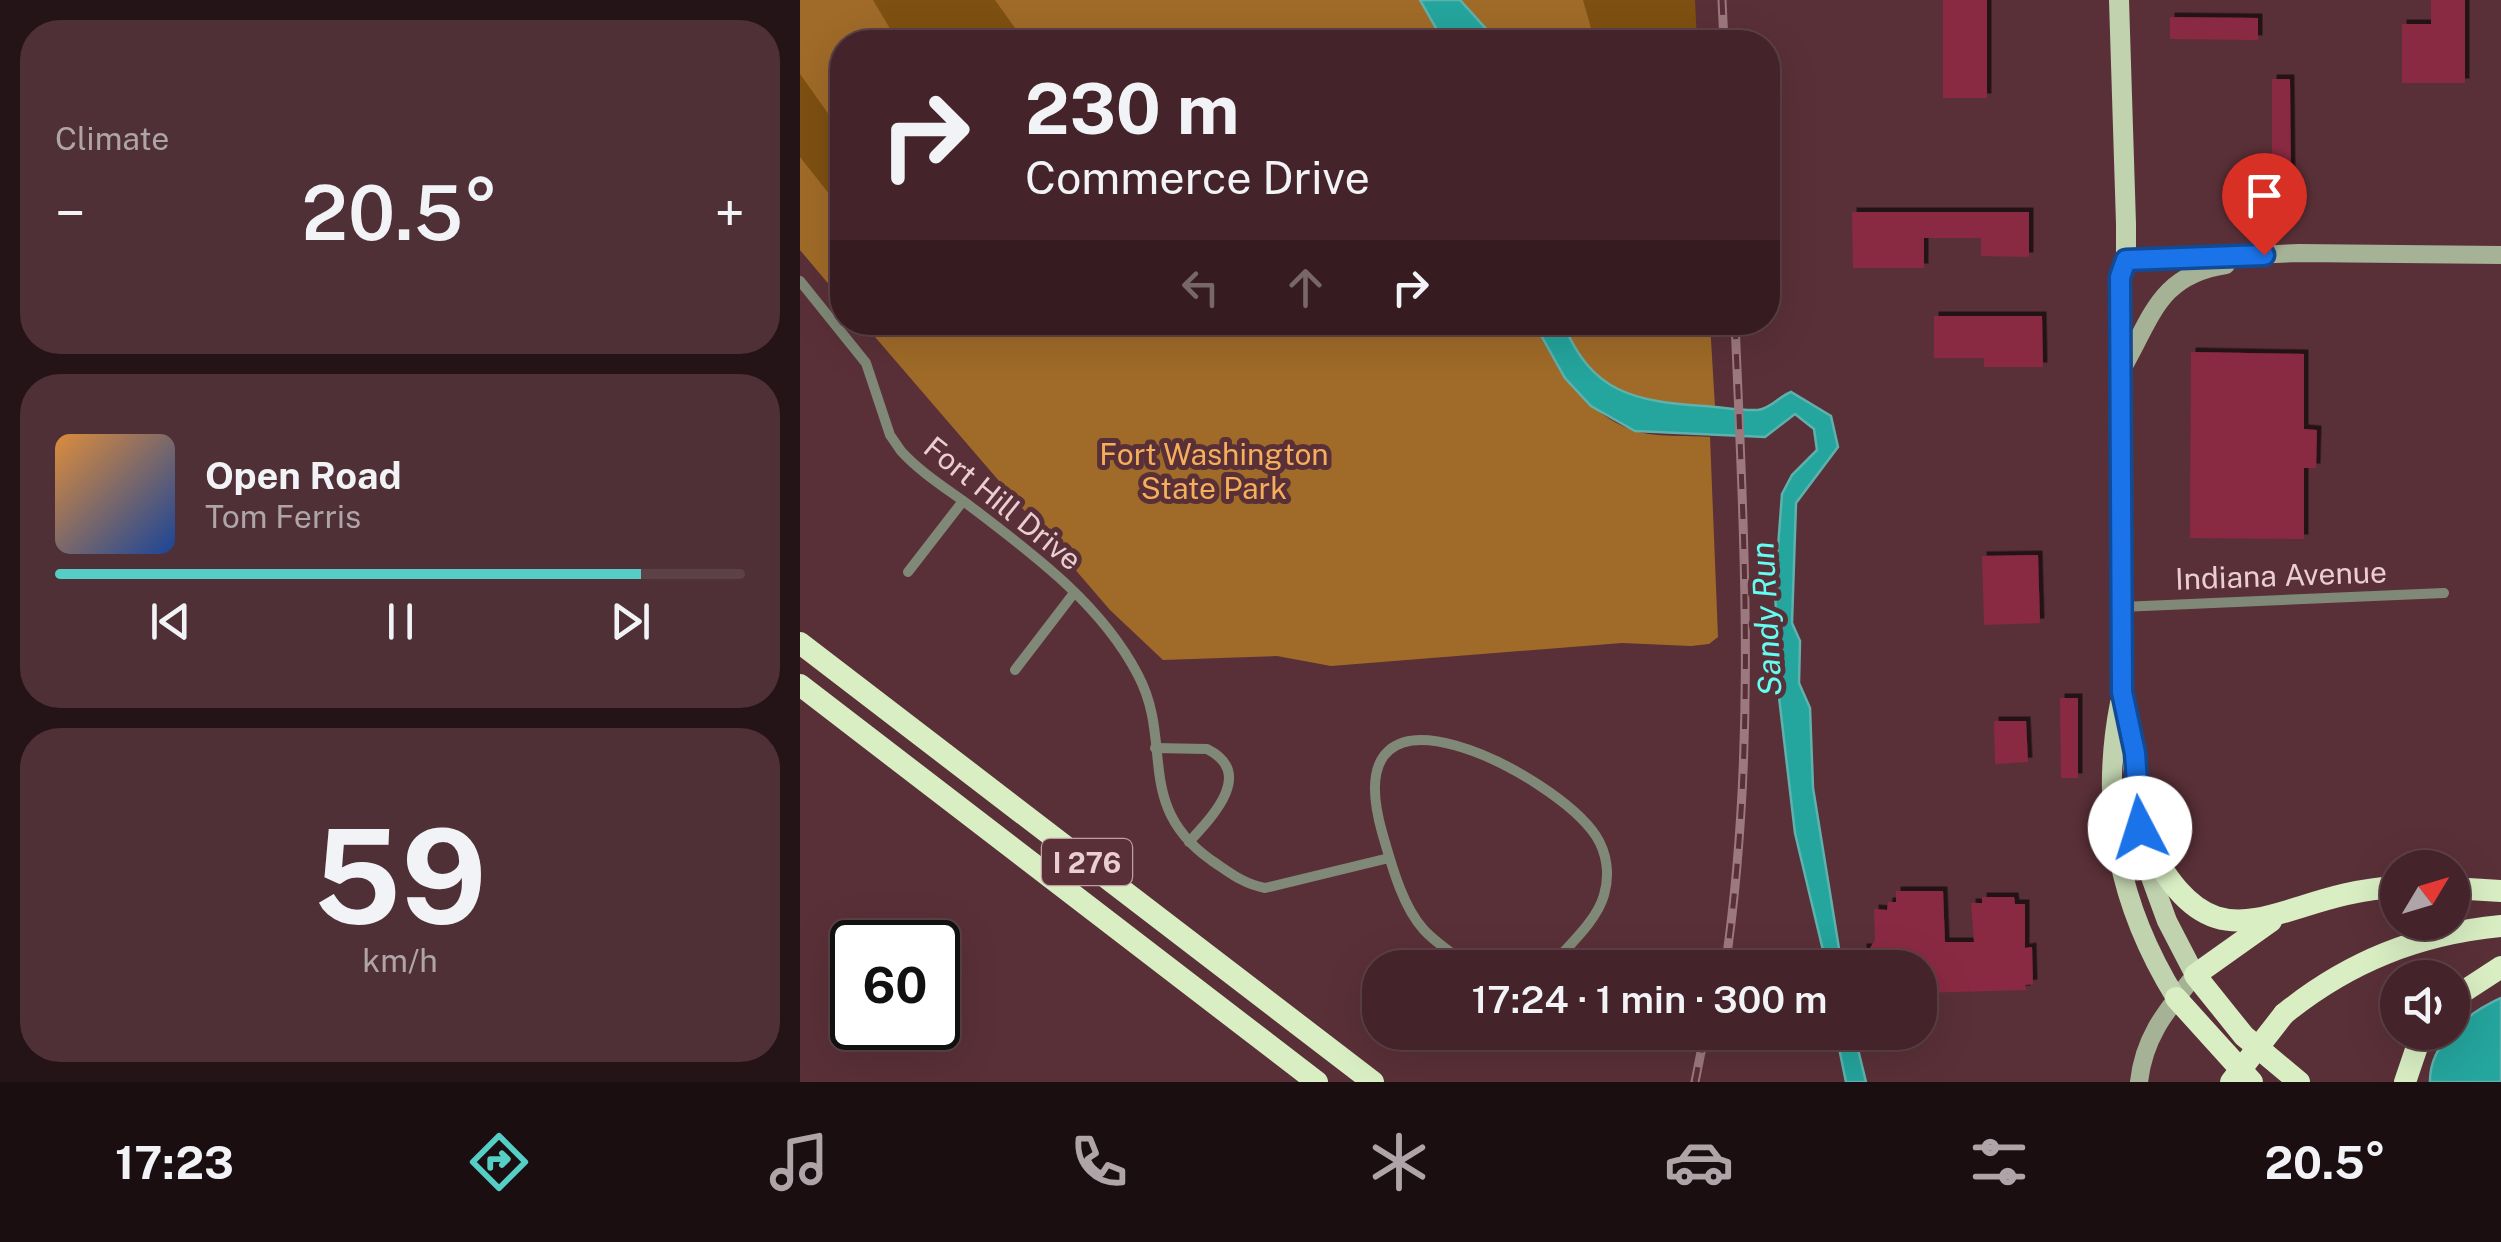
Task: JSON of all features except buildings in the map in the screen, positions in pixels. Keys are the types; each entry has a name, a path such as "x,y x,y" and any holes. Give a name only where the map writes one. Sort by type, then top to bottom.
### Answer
{"highway":[{"name":"I 276","path":"800,643 1373,1082"},
{"name":"I 276","path":"800,685 1317,1082"},
{"path":"2140,828 2171,887 2204,914 2241,922 2380,888"},
{"path":"2470,889 2501,890"},
{"path":"2292,911 2195,976 2244,1036 2299,1082"},
{"path":"2176,998 2246,1080 2284,1014 2331,979 2382,954 2446,933 2501,926"},
{"path":"2470,988 2501,968"},
{"path":"2405,1082 2416,1050"}],"main road":[{"path":"2120,0 2126,260 2120,277 2122,692 2135,753 2140,828 2155,892 2195,976"},
{"path":"2122,692 2110,754 2118,864 2139,930 2176,998"}],"street":[{"path":"2126,260 2300,254 2501,255"},
{"path":"2120,371 2160,298 2182,276 2300,254"},
{"name":"Fort Hill Drive","path":"800,280 830,318"},
{"name":"Fort Hill Drive","path":"844,335 866,363 896,444 1029,551 1074,594 1141,680 1164,802 1189,842 1244,883 1264,888 1389,858"},
{"path":"908,572 963,501"},
{"name":"Indiana Avenue","path":"2121,606 2444,592"},
{"path":"1015,670 1074,594"},
{"path":"1449,950 1424,931 1389,858 1372,798 1372,780 1387,753 1412,738 1435,738 1505,768 1577,813 1604,853 1604,895 1564,950"},
{"path":"1155,748 1207,748 1219,755 1230,774 1220,806 1189,842"},
{"path":"2139,1082 2145,1046 2195,976"}],"shaded area":[{"path":"800,0 1695,0 1696,30 830,30 830,284 800,250"}],"green space":[{"path":"800,0 873,0 891,30 830,30 830,116 800,74"},
{"path":"995,0 1420,0 1437,30 1016,30"},
{"path":"1460,0 1583,0 1592,30 1487,30"},
{"path":"800,157 830,195 830,286 800,250"},
{"name":"Fort Washington State Park","path":"873,335 1540,335 1573,386 1616,423 1651,434 1710,437 1718,637 1709,644 1622,643 1331,666 1277,656 1163,660 1110,610"},
{"path":"1569,335 1711,335 1715,407 1665,402 1624,392 1590,368"}],"water":[{"path":"1420,0 1460,0 1487,30 1437,30"},
{"path":"1541,335 1569,335 1602,379 1637,396 1679,404 1758,410 1791,392 1831,416 1838,447 1796,503 1792,623 1800,641 1799,683 1810,708 1813,788 1839,950 1823,950 1795,833 1779,697 1775,588 1782,494 1792,475 1817,450 1814,429 1795,414 1765,437 1635,431 1591,406 1565,378"},
{"path":"2501,998 2501,1082 2430,1082 2439,1050 2470,1050 2470,1016"},
{"path":"1839,1050 1858,1050 1866,1082 1846,1082"}],"railway":[{"path":"1722,0 1723,30"},
{"path":"1727,950 1745,726 1735,335"},
{"path":"1695,1082 1701,1050"}],"route":[{"path":"2140,828 2135,753 2122,692 2120,277 2126,260 2264,255"}],"water label":[{"name":"Sandy Run","path":"1766,619"}]}
